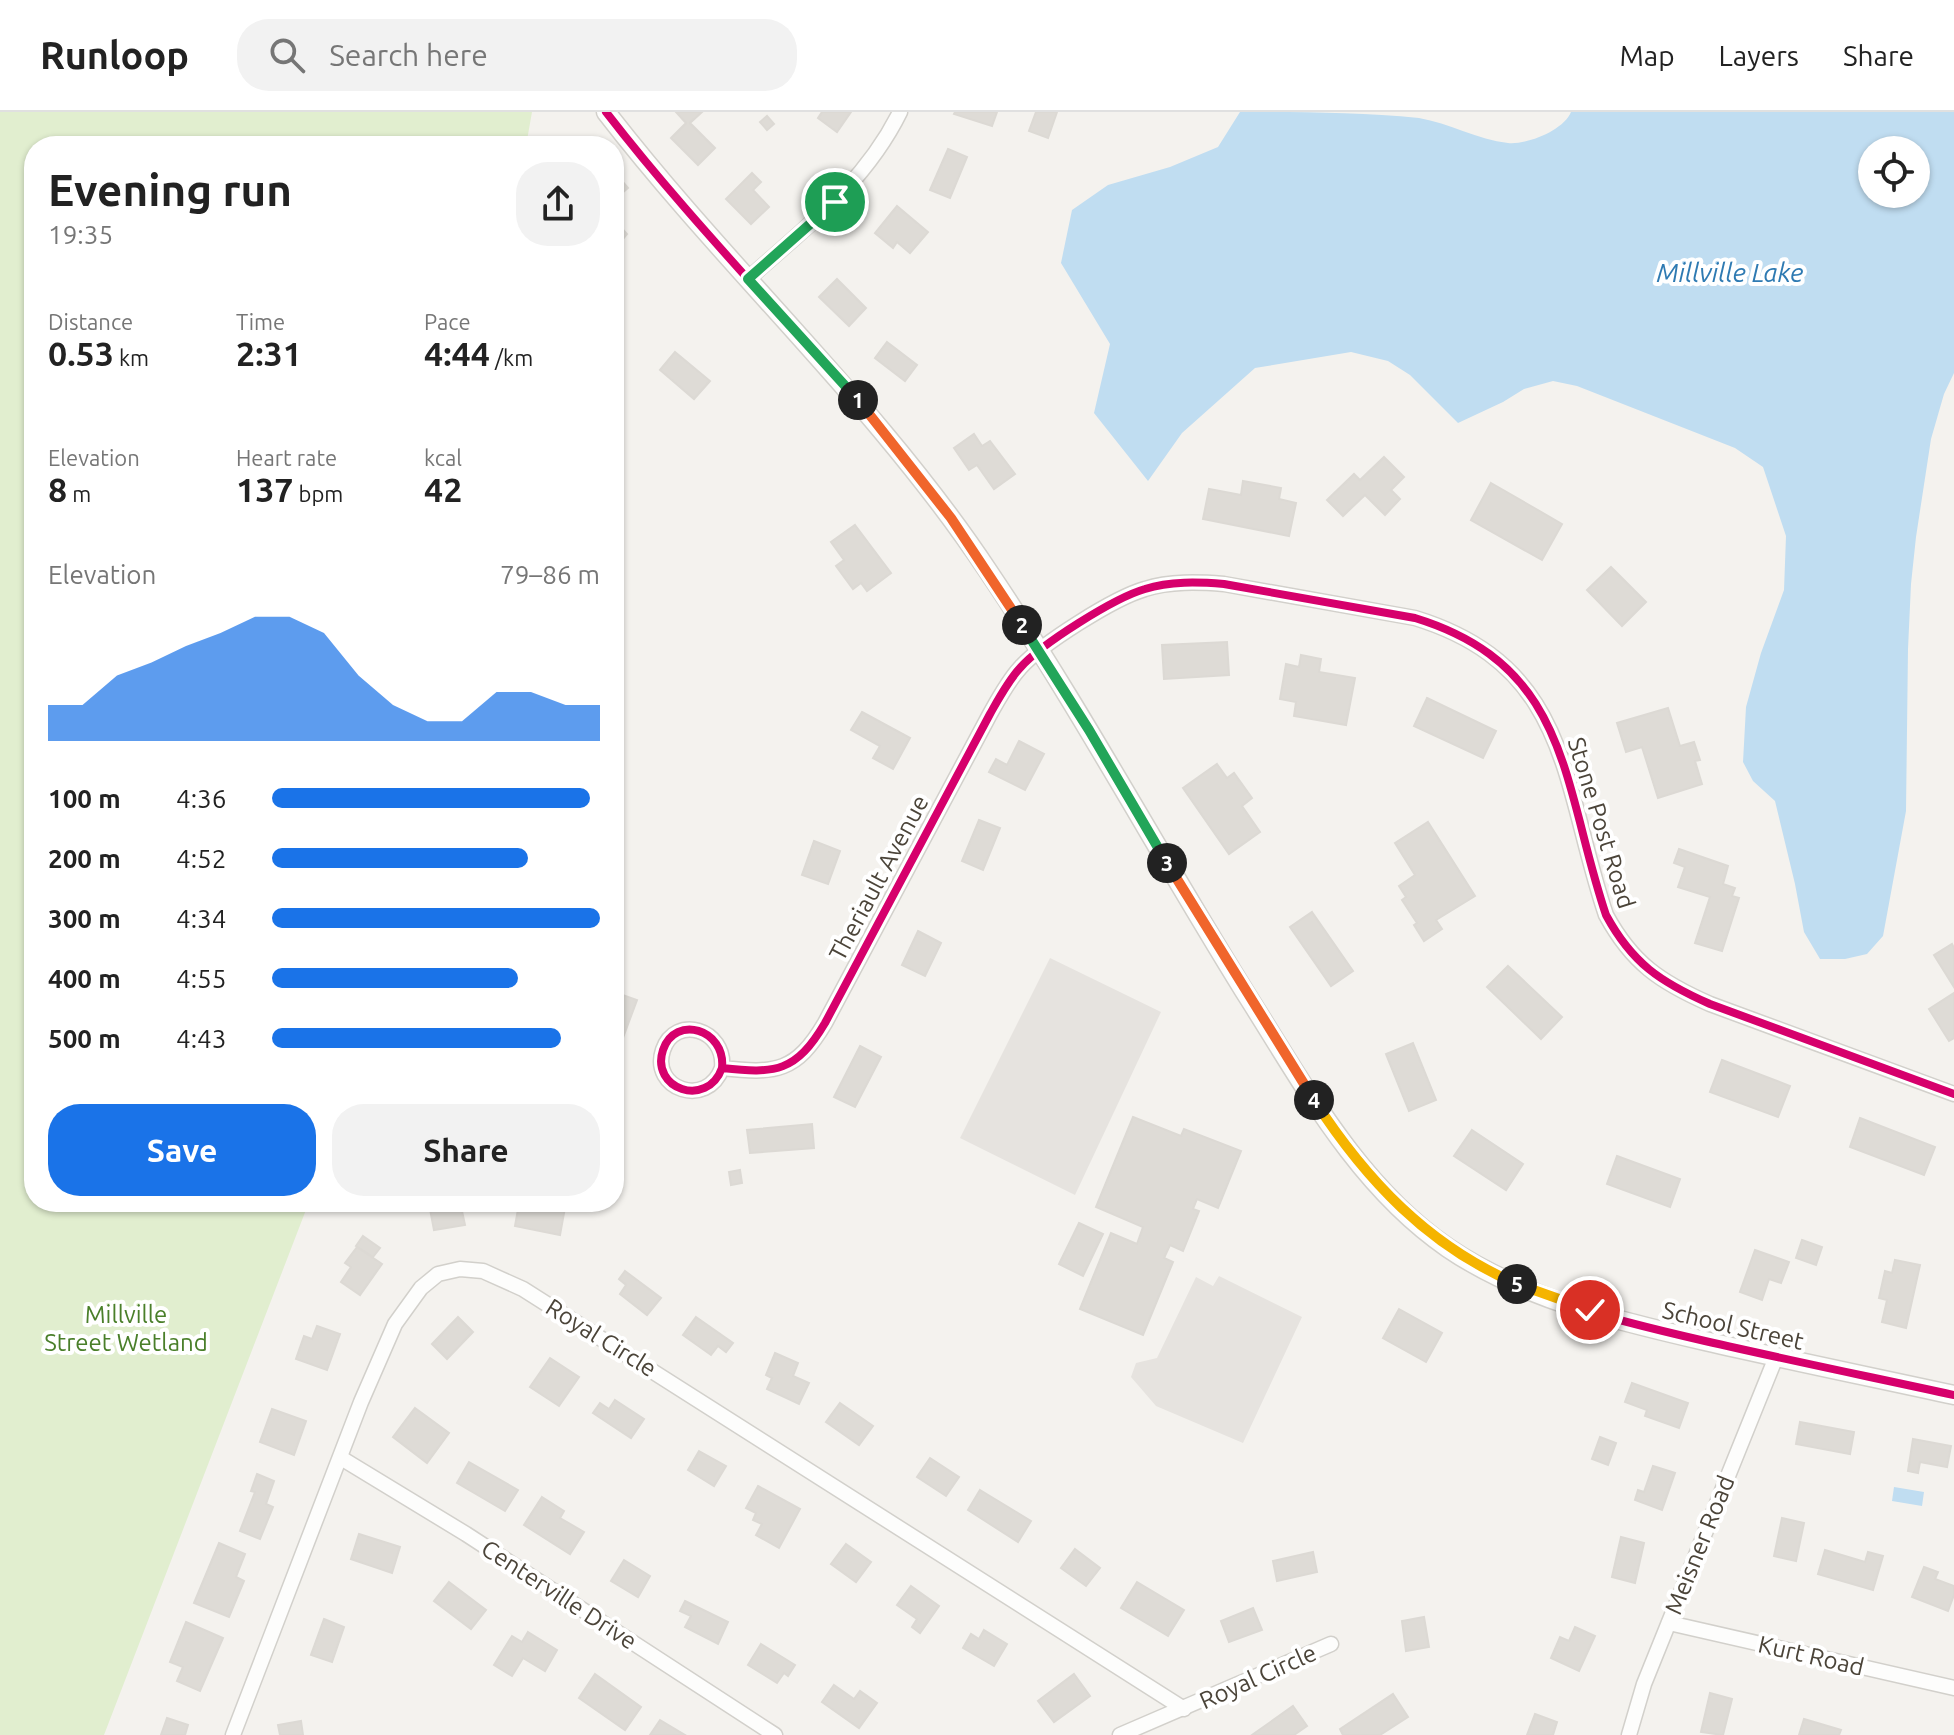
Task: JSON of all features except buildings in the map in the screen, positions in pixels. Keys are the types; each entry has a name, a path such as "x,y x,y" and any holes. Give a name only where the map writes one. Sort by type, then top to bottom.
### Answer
{"street":[{"name":"School Street","path":"606,112 682,204 899,449 989,572 1300,1079 1334,1132 1392,1201 1448,1248 1514,1283 1630,1322 1954,1395"},
{"path":"748,279 835,202 865,171 900,112"},
{"name":"Stone Post Road","path":"1039,652 1103,608 1125,597 1157,586 1196,582 1381,611 1415,618 1460,635 1498,661 1544,716 1563,760 1606,915 1618,938 1635,959 1656,977 1710,1004 1954,1094"},
{"name":"Theriault Avenue","path":"722,1068 763,1072 776,1070 801,1057 813,1042 990,714 1020,667 1039,652"},
{"path":"695,1030 717,1042 722,1054 722,1068 712,1084 700,1090 687,1091 667,1078 662,1067 662,1055 675,1034 695,1030"},
{"name":"Royal Circle","path":"233,1735 377,1361 407,1305 421,1288 438,1274 460,1269 483,1271 533,1295 1184,1709"},
{"name":"Meisner Road","path":"1629,1735 1644,1684 1776,1357"},
{"name":"Centerville Drive","path":"341,1458 466,1534 775,1735"},
{"name":"Kurt Road","path":"1669,1623 1954,1688"},
{"name":"Royal Circle","path":"1120,1735 1331,1644"}],"green space":[{"name":"Millville Street Wetland","path":"0,112 532,112 528,136 24,136 24,1212 305,1212 104,1735 0,1735"}],"shaded area":[{"path":"1050,958 1161,1012 1075,1195 960,1138"},
{"path":"1219,1276 1302,1317 1243,1443 1156,1406 1131,1377 1136,1363 1157,1358 1196,1277 1213,1286"}],"water":[{"name":"Millville Lake","path":"1240,112 1352,113 1419,118 1486,139 1516,143 1553,130 1571,112 1954,112 1954,373 1944,394 1931,439 1916,537 1908,649 1906,811 1883,936 1867,954 1845,959 1820,959 1804,932 1775,801 1753,781 1743,762 1746,707 1761,653 1784,590 1786,536 1763,467 1735,448 1577,386 1553,381 1524,389 1458,423 1410,375 1388,361 1351,352 1255,368 1182,433 1148,481 1094,413 1110,344 1061,263 1072,210 1108,185 1170,167 1218,147"},
{"path":"1894,1487 1924,1492 1922,1506 1892,1501"}],"cycle path":[{"path":"606,112 702,227 851,394 945,510 1022,623 1215,944 1313,1100 1387,1196 1448,1248 1477,1266 1539,1295 1672,1333 1954,1395"},
{"path":"722,1068 715,1081 705,1088 693,1091 682,1089 672,1084 665,1075 661,1064 663,1050 669,1039 678,1032 688,1030 698,1031 716,1044 722,1068 771,1069 783,1066 804,1052 825,1023 990,714 1020,668 1061,635 1115,602 1155,586 1194,583 1224,584 1415,618 1466,639 1504,666 1532,699 1552,736 1567,777 1606,915 1637,958 1676,988 1710,1004 1954,1094"}],"route":[{"path":"835,202 748,279 899,449 989,572 1089,730 1260,1016 1334,1132 1363,1168 1392,1201 1448,1248 1514,1283 1590,1310"}]}
